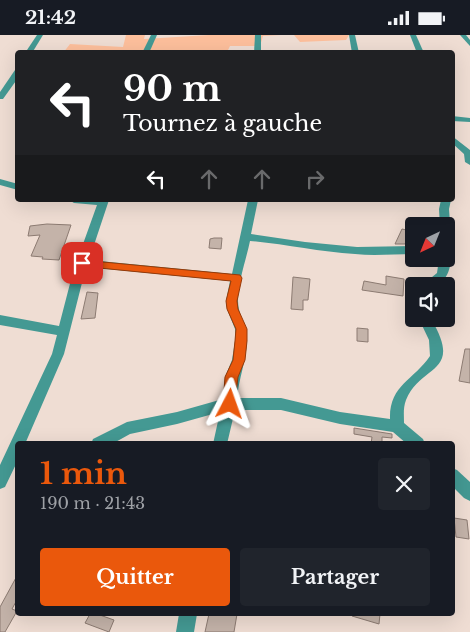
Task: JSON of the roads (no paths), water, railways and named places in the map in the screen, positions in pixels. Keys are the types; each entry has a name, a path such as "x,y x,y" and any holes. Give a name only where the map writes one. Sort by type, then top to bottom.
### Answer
{"street":[{"path":"30,50 40,35"},
{"path":"146,50 154,35"},
{"path":"257,50 258,35"},
{"path":"352,35 355,50"},
{"path":"413,35 420,50"},
{"path":"463,35 470,44"},
{"path":"0,97 15,76"},
{"path":"455,118 470,120"},
{"path":"455,141 468,153 470,162"},
{"path":"0,183 15,186"},
{"path":"21,441 58,354 82,263 104,202"},
{"path":"221,441 230,404 232,377 239,360 241,329 232,309 232,301 253,202"},
{"path":"445,217 446,202"},
{"path":"245,237 357,251 405,250"},
{"path":"82,263 236,278"},
{"path":"0,320 65,332"},
{"path":"397,426 395,414 397,401 410,381 434,363 438,349 428,327"},
{"path":"103,441 127,428 177,418 204,409 230,404 281,404 340,418 397,426 414,441"},
{"path":"0,482 15,455"},
{"path":"455,478 469,491"},
{"path":"185,632 188,616"}]}
